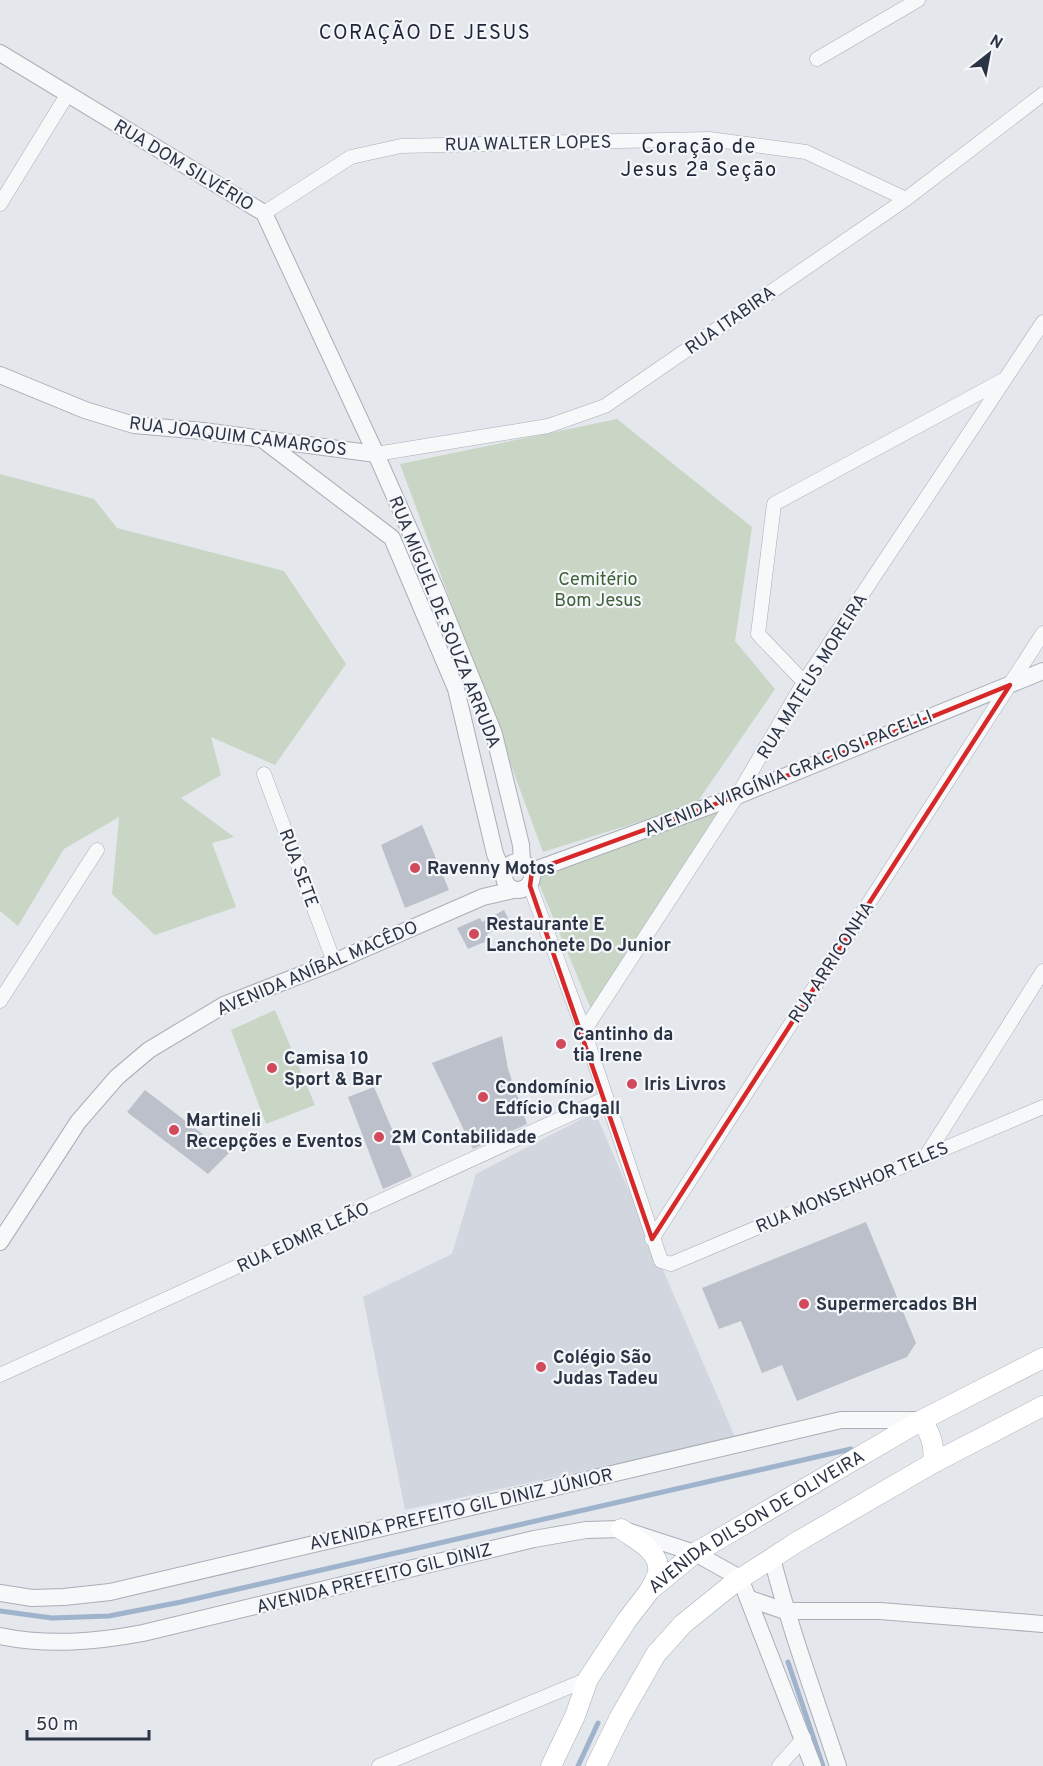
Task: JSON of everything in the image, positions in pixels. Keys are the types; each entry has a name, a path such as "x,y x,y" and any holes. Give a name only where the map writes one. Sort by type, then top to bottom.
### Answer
{"main road":[{"name":"AVENIDA DILSON DE OLIVEIRA","path":"551,1766 576,1716 588,1679 650,1590 695,1553 922,1420 1043,1358"},
{"name":"AVENIDA DILSON DE OLIVEIRA","path":"596,1766 620,1717 656,1654 683,1624 740,1578 933,1463 1043,1406"},
{"path":"922,1420 932,1435 933,1463"},
{"path":"621,1529 650,1550 657,1560 658,1573 650,1590"}],"street":[{"path":"817,59 918,0"},
{"name":"RUA DOM SILVÉRIO","path":"0,53 264,213 376,454"},
{"name":"RUA ITABIRA","path":"376,454 548,426 605,406 906,199 1043,94"},
{"path":"0,204 67,95"},
{"name":"RUA WALTER LOPES","path":"264,213 351,157 400,146 424,145 709,139 806,152 906,199"},
{"name":"RUA MATEUS MOREIRA","path":"584,1031 737,796 804,682 1043,322"},
{"name":"RUA JOAQUIM CAMARGOS","path":"0,375 85,410 134,425 203,431 376,454"},
{"path":"804,682 758,634 774,504 1007,378"},
{"name":"RUA MIGUEL DE SOUZA ARRUDA","path":"262,439 392,538 456,689 495,854 507,881"},
{"name":"RUA MIGUEL DE SOUZA ARRUDA","path":"376,454 436,590 494,734 528,873 661,1261"},
{"name":"RUA ARRICONHA","path":"652,1239 1043,633"},
{"name":"AVENIDA VIRGÍNIA GRACIOSI PACELLI","path":"528,873 737,796 1043,671"},
{"name":"RUA SETE","path":"264,774 334,962"},
{"path":"0,1001 97,850"},
{"path":"507,881 507,867 514,862 528,873"},
{"name":"AVENIDA ANÍBAL MACÊDO","path":"0,1242 78,1122 117,1077 149,1050 224,1005 334,962 483,897 507,881 519,891 528,873"},
{"path":"926,1156 1043,971"},
{"name":"RUA EDMIR LEÃO","path":"0,1375 606,1098"},
{"name":"RUA MONSENHOR TELES","path":"661,1261 671,1264 1043,1107"},
{"name":"AVENIDA PREFEITO GIL DINIZ JÚNIOR","path":"0,1593 32,1598 110,1592 841,1420 922,1420"},
{"name":"AVENIDA PREFEITO GIL DINIZ","path":"0,1636 53,1643 111,1639 534,1539 586,1530 621,1529 695,1553 740,1578"},
{"path":"772,1558 785,1611 838,1766"},
{"path":"740,1578 813,1766"},
{"path":"750,1599 785,1611 880,1611 1043,1624"},
{"path":"379,1766 588,1679"},
{"path":"779,1766 804,1738"}],"highlighted area":[{"path":"1010,685 652,1239 530,886 532,871 737,796"}],"shaded area":[{"name":"Colégio São Judas Tadeu","path":"595,1112 735,1437 405,1510 363,1297 452,1254 476,1174"}],"green space":[{"name":"Cemitério Bom Jesus","path":"617,419 752,527 735,641 775,689 696,804 543,852 400,464"},
{"path":"0,474 94,499 117,528 284,571 346,664 275,765 211,737 221,775 181,798 234,837 212,843 236,907 155,935 112,894 119,817 64,849 18,926 0,911"},
{"path":"722,807 591,1009 537,879"},
{"name":"Camisa 10 Sport & Bar","path":"275,1010 315,1105 266,1124 231,1030"}],"building":[{"name":"Ravenny Motos","path":"422,825 449,890 405,908 381,845"},
{"name":"Restaurante E Lanchonete Do Junior","path":"504,910 511,924 487,934 489,940 468,949 457,928 480,918 482,922"},
{"name":"Condomínio Edfício Chagall","path":"502,1036 508,1069 527,1124 473,1149 432,1063"},
{"name":"2M Contabilidade","path":"374,1087 412,1176 383,1189 348,1097"},
{"name":"Martineli Recepções e Eventos","path":"145,1090 221,1148 230,1152 208,1174 127,1112"},
{"name":"Supermercados BH","path":"866,1222 916,1343 907,1357 797,1401 782,1365 762,1373 741,1321 719,1329 702,1288"}],"waterway":[{"path":"0,1611 52,1618 109,1616 181,1602 851,1449"},
{"path":"788,1662 823,1766"},
{"path":"578,1766 598,1723"}],"place":[{"name":"Ravenny Motos","path":"415,868"},
{"name":"Restaurante E Lanchonete Do Junior","path":"474,934"},
{"name":"Cantinho da tia Irene","path":"561,1044"},
{"name":"Camisa 10 Sport & Bar","path":"272,1068"},
{"name":"Iris Livros","path":"632,1084"},
{"name":"Condomínio Edfício Chagall","path":"483,1097"},
{"name":"Martineli Recepções e Eventos","path":"174,1130"},
{"name":"2M Contabilidade","path":"379,1137"},
{"name":"Supermercados BH","path":"804,1304"},
{"name":"Colégio São Judas Tadeu","path":"541,1367"}],"district":[{"name":"CORAÇÃO DE JESUS","path":"425,32"},
{"name":"Coração de Jesus 2ª Seção","path":"699,158"}]}
